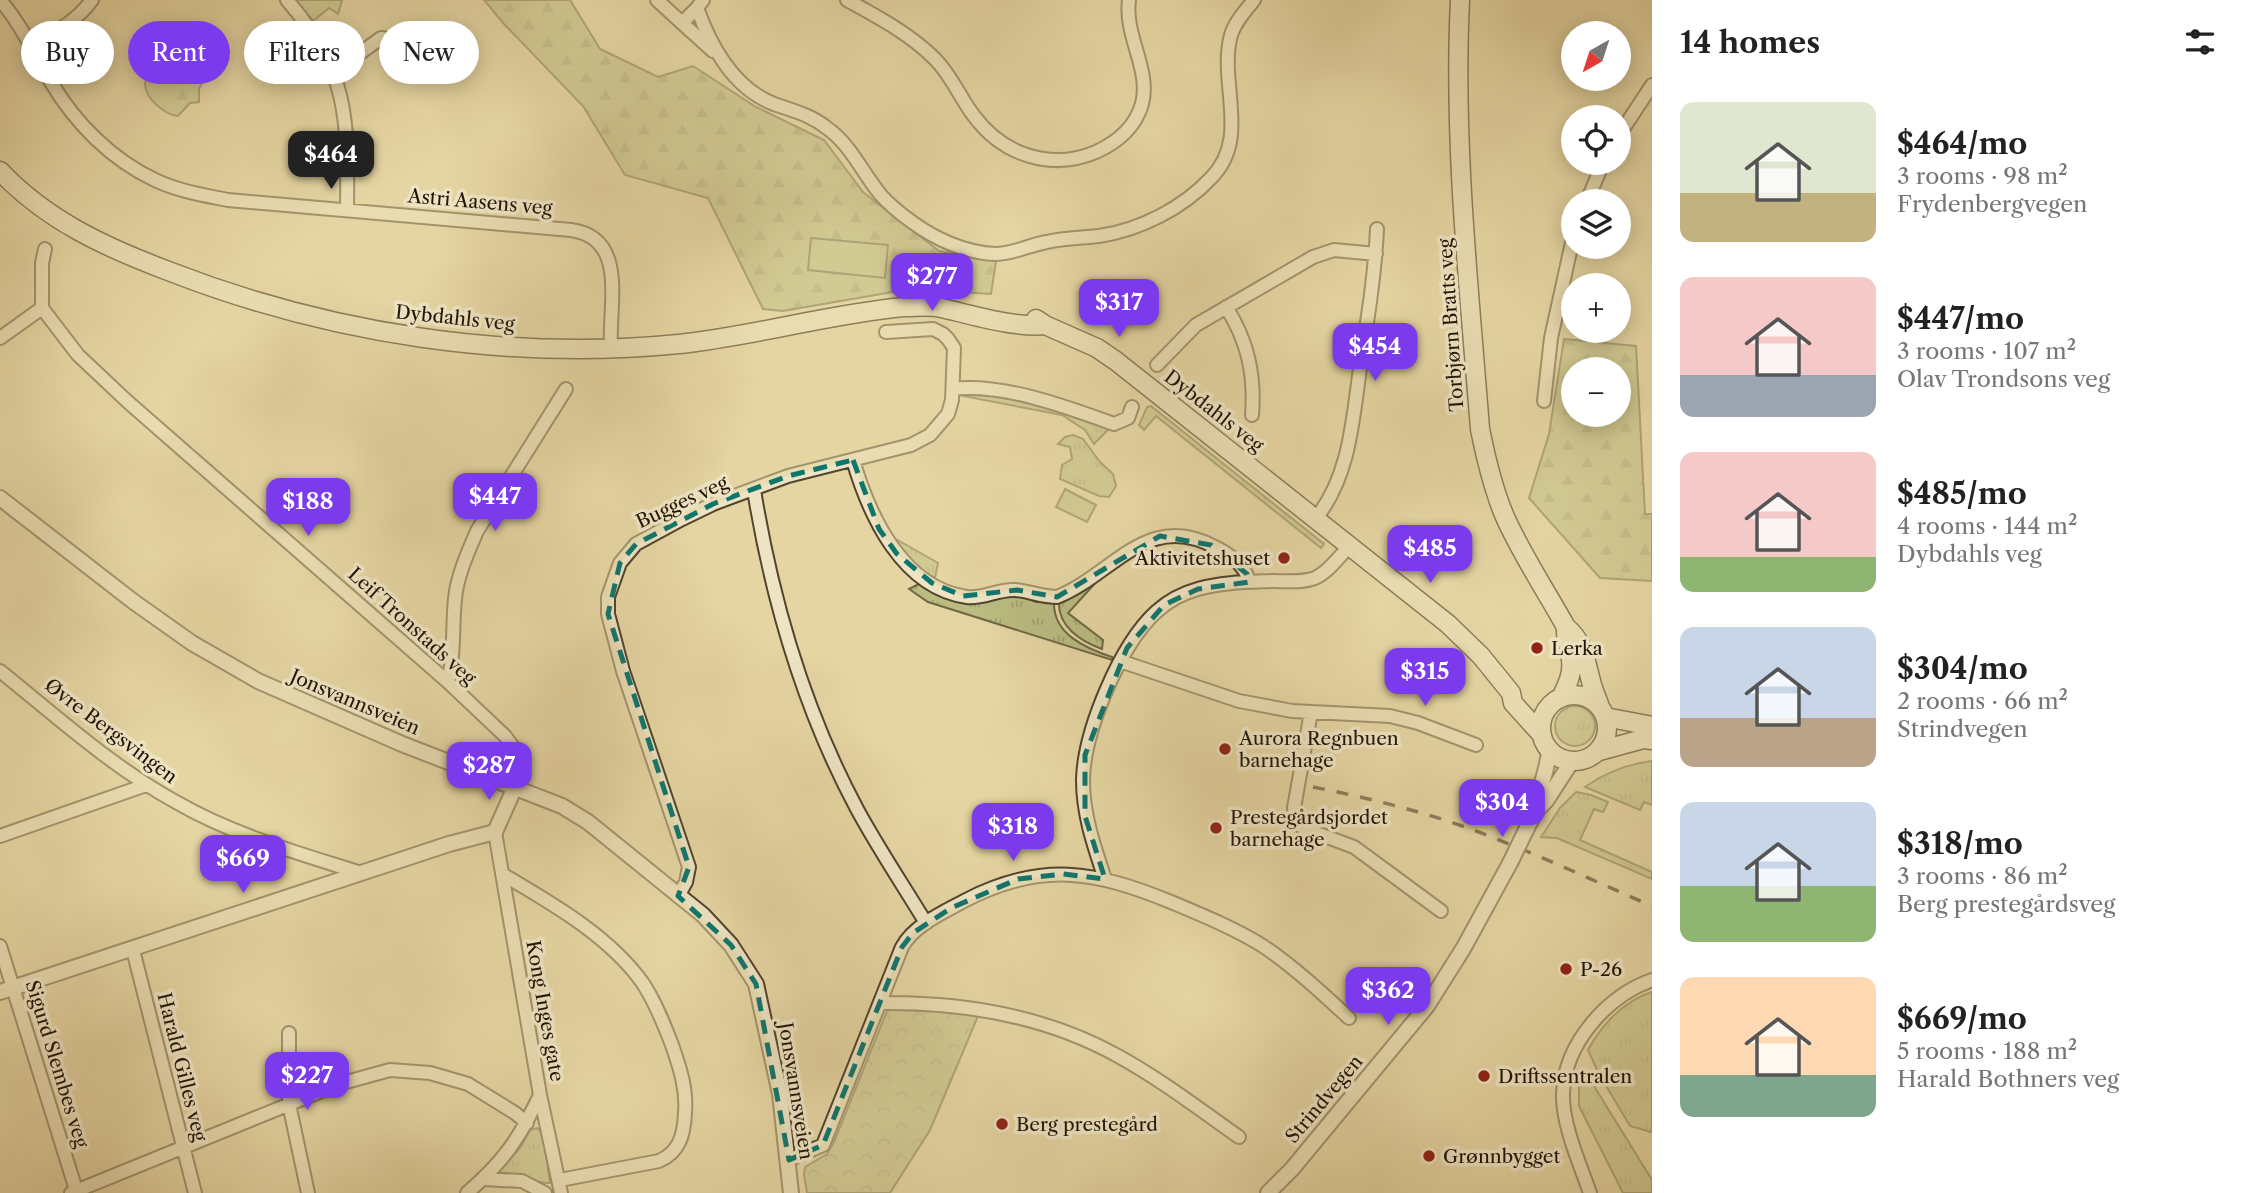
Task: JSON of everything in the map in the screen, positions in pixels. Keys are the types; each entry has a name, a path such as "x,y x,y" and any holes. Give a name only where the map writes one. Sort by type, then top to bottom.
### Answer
{"main road":[{"name":"Torbjørn Bratts veg","path":"1460,0 1461,170 1484,453 1504,515 1566,626 1576,635 1585,654 1591,682 1603,712"},
{"name":"Dybdahls veg","path":"0,171 30,200 76,231 151,265 272,306 376,330 437,340 556,348 679,344 884,309 941,307 1031,327 1045,325 1087,343 1116,361 1465,639 1497,674 1511,694 1513,703 1545,742"},
{"name":"Torbjørn Bratts veg","path":"1561,698 1572,670 1565,636 1566,626"},
{"name":"Dybdahls veg","path":"1511,694 1546,711"},
{"path":"1652,726 1603,712 1581,695 1561,698 1546,711 1541,727 1545,742 1562,759 1572,761 1643,739 1652,740"},
{"path":"1599,751 1607,734 1603,712"}],"street":[{"name":"Astri Aasens veg","path":"0,0 21,30"},
{"path":"72,21 83,13 92,0"},
{"path":"287,0 303,21"},
{"path":"657,0 716,53 751,91 774,104 810,116 831,130 881,195 923,230 958,247 981,252 1006,253 1043,243 1099,236 1128,229 1172,208 1211,178 1226,158 1231,137 1230,38 1236,24 1254,0"},
{"path":"847,0 911,38 935,60 990,135 1022,154 1057,161 1084,156 1116,141 1129,130 1140,110 1144,85 1128,24 1129,0"},
{"path":"682,23 700,4 716,53"},
{"name":"Astri Aasens veg","path":"52,84 72,114 100,143 154,180 194,193 228,200 583,232 603,247 612,266 611,348"},
{"path":"337,84 346,129 346,209"},
{"path":"1631,117 1652,85"},
{"path":"1316,518 1335,487 1348,447 1376,254 1377,229"},
{"path":"0,338 42,308 42,263 45,249"},
{"name":"Dybdahls veg","path":"1157,365 1196,325 1325,252 1346,249 1376,254"},
{"path":"1544,401 1552,338 1569,259"},
{"name":"Dybdahls veg","path":"1226,307 1241,333 1249,356 1252,415"},
{"name":"Leif Tronstads veg","path":"42,308 78,355 128,402 448,682 514,748 511,785"},
{"name":"Bugges veg","path":"678,896 686,882 689,866 623,671 608,614 608,597 620,563 636,544 713,504 788,476 911,445 930,435 948,414 953,389 954,348 943,334 933,329 886,332"},
{"path":"953,389 966,388 1035,398 1114,424 1128,418 1132,407"},
{"path":"448,682 453,665 455,597 477,531 566,389"},
{"path":"853,460 879,529 897,554 932,583 955,594 972,597 1017,590 1042,597 1057,597 1134,548 1150,540 1171,536 1195,538 1223,551 1242,567 1249,582"},
{"path":"754,490 770,572 791,652 811,706 858,810 926,923"},
{"name":"Jonsvannsveien","path":"0,498 134,603 192,643 258,681 402,744 562,806 588,822 703,915 731,944 756,984 780,1094 791,1193"},
{"path":"1105,879 1085,816 1085,755 1099,711 1120,661 1139,632 1164,605 1198,589 1249,582 1315,578 1350,546"},
{"path":"1120,661 1239,701 1292,711 1390,716 1418,723 1476,746"},
{"name":"Øvre Bergsvingen","path":"0,671 146,785 220,824 360,873"},
{"path":"1311,712 1294,808 1297,821 1303,828 1342,841 1367,856 1441,911"},
{"name":"Strindvegen","path":"1535,813 1536,797 1548,761 1545,742"},
{"name":"Strindvegen","path":"1268,1193 1292,1169 1427,1006 1463,948 1535,813 1572,761"},
{"path":"0,836 146,785"},
{"path":"7,990 456,841 495,832 511,785"},
{"name":"Kong Inges gate","path":"467,1193 504,1158 527,1124 540,1095 495,832"},
{"path":"502,874 553,906 625,961 642,983 656,1008 679,1065 687,1094 681,1140 671,1156 659,1161 561,1186 540,1095"},
{"path":"789,1160 823,1144 904,943 926,923 974,896 1018,879 1063,874 1105,879 1220,922 1263,946 1306,979 1349,1018"},
{"name":"Sigurd Slembes veg","path":"0,946 7,990 75,1192"},
{"name":"Harald Gilles veg","path":"133,950 195,1193"},
{"path":"1590,1193 1569,1130 1563,1095 1573,1054 1590,1025 1623,993 1652,980"},
{"path":"880,1003 913,1002 960,1007 1045,1025 1116,1055 1238,1136"},
{"path":"289,1033 289,1104 308,1193"},
{"path":"75,1192 339,1084 390,1070 430,1073 468,1084 515,1113 527,1124"},
{"path":"483,1179 522,1181 545,1193"}],"highlighted area":[{"path":"853,460 879,529 897,554 932,583 963,596 1017,590 1057,597 1160,536 1211,545 1247,574 1249,582 1198,589 1164,605 1127,648 1085,755 1085,816 1105,879 1063,874 1018,879 951,908 913,933 902,947 823,1145 789,1160 756,984 731,945 678,896 689,867 608,614 620,563 636,544 713,504 788,476"}],"green space":[{"path":"295,0 342,0 338,14 329,8 313,21"},
{"path":"484,0 570,0 600,49 658,77 693,66 756,107 824,140 863,192 939,251 996,261 991,294 910,289 783,311 763,309 708,198 625,175 583,106"},
{"path":"202,84 199,102 190,103 178,116 173,115 157,105 149,96 145,85"},
{"path":"811,238 888,245 885,278 808,270"},
{"path":"1563,343 1636,346 1645,514 1652,514 1652,581 1600,578 1529,498 1549,434 1561,358 1561,427 1631,427 1631,357 1561,357"},
{"path":"970,392 1037,402 1110,428 1094,444 1085,430 1062,415 963,396"},
{"path":"1151,406 1324,544 1321,548 1156,416 1144,430 1139,425 1147,407"},
{"path":"1073,435 1083,439 1113,474 1116,486 1109,497 1099,496 1060,479 1062,465 1072,459 1070,447 1058,444 1065,437"},
{"path":"1065,489 1096,505 1087,522 1056,507"},
{"path":"894,538 938,563 935,578 917,567"},
{"path":"1099,579 1068,613 1103,640 1102,649 1078,637 1066,625 1059,609 1059,600"},
{"path":"923,582 935,590 1018,594 1036,602 1054,602 1059,623 1072,638 1112,657 1112,660 928,602 909,589"},
{"path":"1575,706 1583,707 1589,712 1594,718 1594,734 1589,740 1583,745 1575,746 1567,745 1561,740 1556,734 1555,726 1556,718 1561,712 1567,707"},
{"path":"1652,761 1652,805 1644,802 1640,810 1585,787 1617,770"},
{"path":"1576,792 1608,802 1603,812 1594,809 1580,840 1652,872 1652,879 1557,838 1541,837 1560,808"},
{"path":"1652,992 1651,1132 1630,1126 1588,1050 1600,1031 1623,1007"},
{"path":"895,1008 945,1010 978,1016 930,1130 890,1193 807,1193 805,1167 827,1154 834,1142 887,1011"},
{"path":"1583,1078 1589,1078 1652,1180 1652,1193 1623,1193 1579,1106 1579,1082"},
{"path":"537,1128 543,1134 550,1183 500,1174 499,1171 520,1148 530,1130"}],"railway":[{"path":"1313,787 1415,811 1474,830 1652,906"}],"place":[{"name":"Aktivitetshuset","path":"1284,558"},
{"name":"Lerka","path":"1537,648"},
{"name":"Aurora Regnbuen barnehage","path":"1225,749"},
{"name":"Prestegårdsjordet barnehage","path":"1216,828"},
{"name":"P-26","path":"1566,969"},
{"name":"Driftssentralen","path":"1484,1076"},
{"name":"Berg prestegård","path":"1002,1124"},
{"name":"Grønnbygget","path":"1429,1156"}]}
